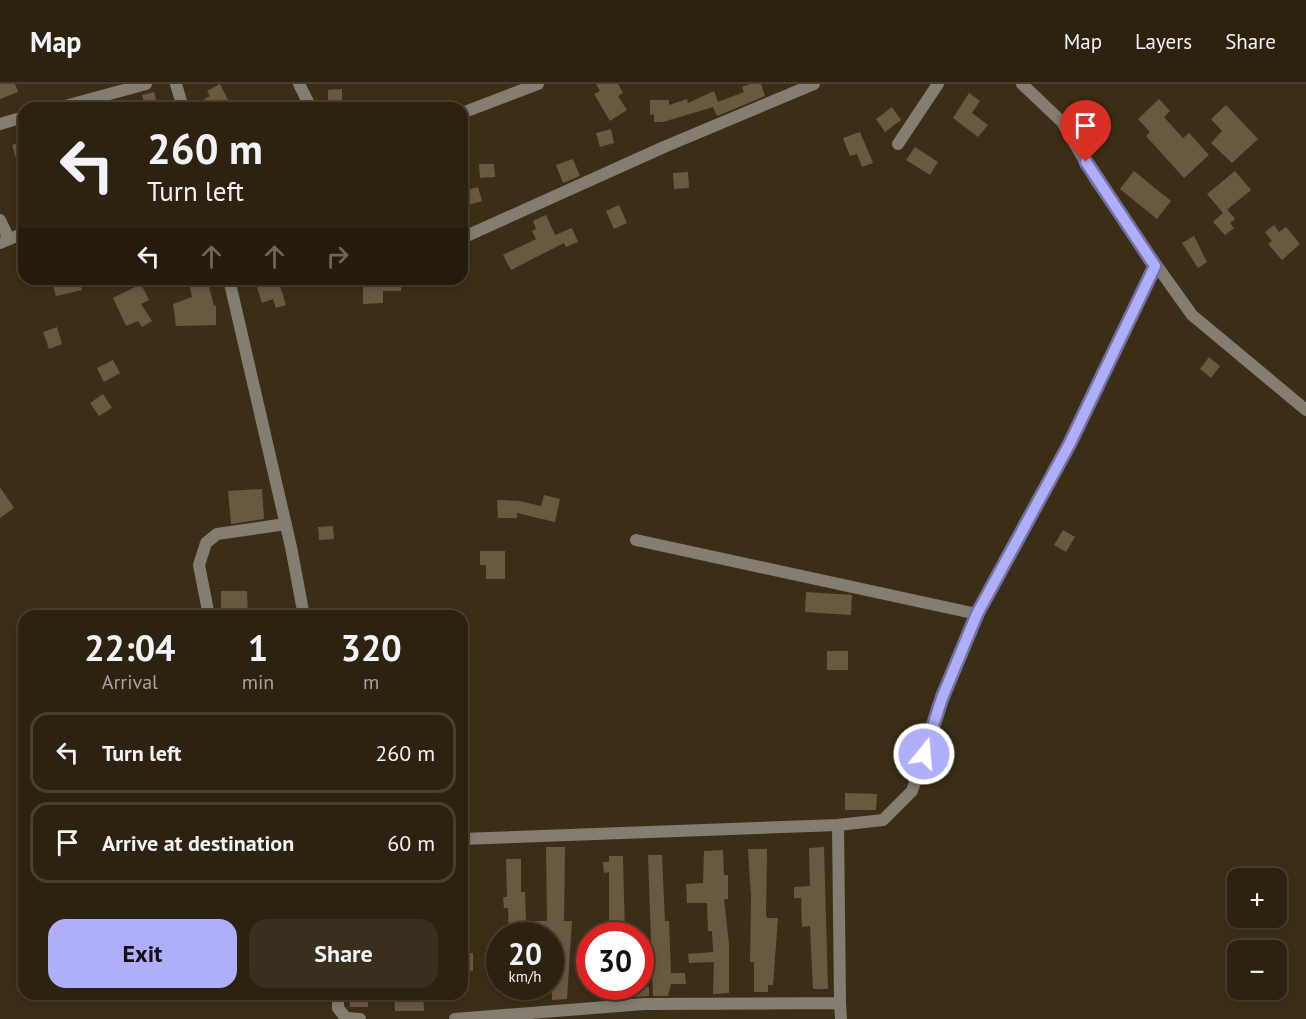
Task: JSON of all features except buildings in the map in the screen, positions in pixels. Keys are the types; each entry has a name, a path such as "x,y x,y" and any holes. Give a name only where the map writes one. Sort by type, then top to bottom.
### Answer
{"street":[{"path":"80,102 146,84"},
{"path":"176,84 181,102"},
{"path":"299,84 309,102"},
{"path":"468,111 538,84"},
{"path":"468,235 663,147 814,84"},
{"path":"897,144 938,84"},
{"path":"1022,84 1062,122 1097,182 1192,315 1306,410"},
{"path":"0,124 18,119"},
{"path":"0,220 4,241 18,235"},
{"path":"468,838 838,825 883,820 912,791 942,698 977,614 1070,443 1155,266"},
{"path":"231,285 286,524 303,610"},
{"path":"207,610 199,565 206,543 217,534 286,524"},
{"path":"636,540 977,614"},
{"path":"838,825 841,1019"},
{"path":"338,1000 338,1008 346,1018 360,1019"},
{"path":"455,1019 644,1004 840,1003"}],"route":[{"path":"924,754 942,698 977,614 1070,443 1155,266 1097,182 1086,162"}]}
